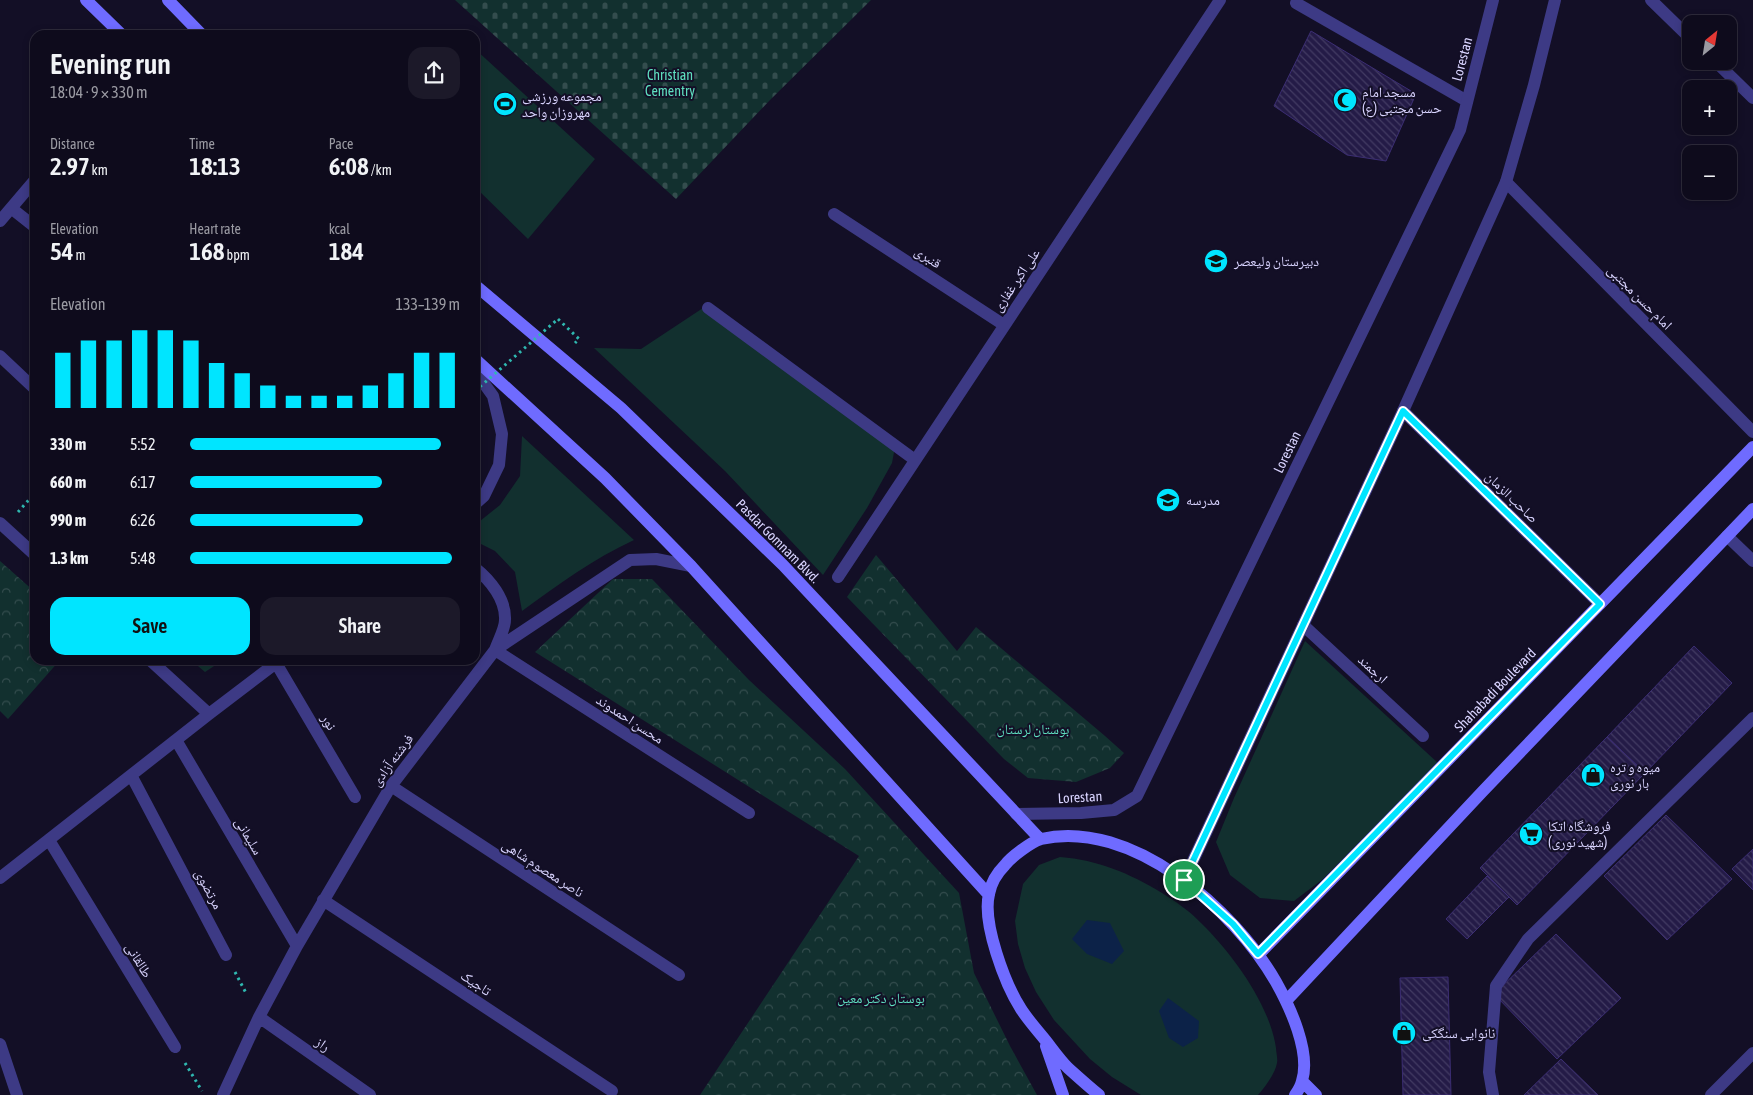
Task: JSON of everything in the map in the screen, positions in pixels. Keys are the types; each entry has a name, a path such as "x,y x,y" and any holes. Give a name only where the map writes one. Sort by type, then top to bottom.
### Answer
{"main road":[{"path":"86,0 117,30"},
{"path":"168,0 197,30"},
{"name":"Pasdar Gomnam Blvd.","path":"480,289 621,408 783,565 1040,839"},
{"path":"480,364 605,478 690,566 989,895"},
{"name":"Shahabadi Boulevard","path":"1258,954 1753,447"},
{"path":"1287,1000 1496,776 1753,509"},
{"path":"1099,1095 1066,1066 1021,1008 1006,979 988,922 989,895 997,874 1010,858 1040,839 1085,837 1110,842 1138,853 1184,880 1233,924 1258,954 1287,1000 1298,1029 1304,1060 1302,1081 1296,1095"},
{"path":"1042,1036 1062,1095"},
{"path":"1302,1081 1316,1095"}],"street":[{"name":"علی اکبر غفاری","path":"838,577 1220,0"},
{"name":"Lorestan","path":"1016,814 1081,813 1114,810 1137,796 1460,130 1493,0"},
{"path":"1184,880 1403,411 1506,182 1534,85 1555,0"},
{"path":"1651,0 1682,30"},
{"path":"1296,3 1467,101"},
{"path":"1724,70 1753,98"},
{"name":"امام حسن مجتبی","path":"1506,182 1753,432"},
{"path":"0,221 30,186"},
{"path":"11,208 30,223"},
{"name":"قنبری","path":"834,214 1004,325"},
{"path":"708,308 915,460"},
{"path":"0,356 30,384"},
{"path":"480,378 493,396 502,434 499,465 484,496 480,500"},
{"name":"صاحب الزمان","path":"1403,411 1600,604"},
{"path":"0,524 30,551"},
{"path":"1727,536 1753,561"},
{"name":"فرشته آزادی","path":"223,1095 260,1017 297,946 391,786 495,650 630,560 656,559 690,566"},
{"path":"480,572 489,579 502,601 505,620 495,650"},
{"name":"ارجمند","path":"1304,625 1423,736"},
{"name":"محسن احمدوند","path":"495,650 749,813"},
{"path":"155,665 209,714"},
{"path":"0,878 273,665"},
{"name":"نور","path":"280,665 355,797"},
{"path":"1493,1095 1489,1072 1496,986 1528,939 1753,718"},
{"name":"سلیمانی","path":"176,740 297,946"},
{"name":"مرتضوی","path":"131,775 226,955"},
{"name":"ناصر معصوم شاهی","path":"391,786 680,975"},
{"name":"طالقانی","path":"49,840 175,1047"},
{"name":"تاجیک","path":"324,900 612,1091"},
{"name":"راز","path":"260,1017 370,1095"},
{"path":"0,1044 17,1095"},
{"path":"1711,1095 1753,1053"}],"path":[{"path":"480,387 558,319 579,338"},
{"path":"226,955 260,1017"},
{"path":"175,1047 204,1095"}],"green space":[{"name":"Christian Cementry","path":"455,0 871,0 770,100 676,199"},
{"name":"مجموعه ورزشی مهروزان واحد","path":"480,54 595,159 528,239 480,192"},
{"path":"703,308 895,447 892,463 867,508 823,575 725,471 594,348 641,349"},
{"path":"522,436 634,540 590,564 522,611 515,572 495,551 480,544 480,521 500,505 520,476"},
{"name":"بوستان لرستان","path":"876,555 957,651 976,627 1124,753 1110,768 1076,782 1028,778 1004,759 847,597"},
{"path":"0,561 30,588 30,665 56,665 8,719 0,711"},
{"name":"بوستان دکتر معین","path":"613,579 652,579 749,680 845,769 959,893 974,973 1010,1046 1037,1095 700,1095 859,856 535,652"},
{"path":"1305,641 1438,763 1323,879 1294,901 1260,898 1230,875 1216,842"},
{"path":"197,665 216,665 205,672"},
{"path":"1060,857 1100,864 1150,886 1193,915 1225,949 1258,997 1272,1032 1276,1048 1276,1067 1267,1084 1258,1095 1141,1095 1112,1077 1090,1059 1054,1020 1036,992 1025,968 1018,944 1015,921 1023,884 1039,865"}],"water":[{"path":"1087,920 1110,923 1124,951 1112,964 1087,954 1072,939"},
{"path":"1168,998 1199,1021 1198,1038 1183,1047 1169,1038 1159,1011"}],"building":[{"name":"مسجد امام حسن مجتبی (ع)","path":"1311,31 1416,94 1386,161 1347,155 1274,106"},
{"path":"1694,646 1732,683 1645,773 1607,737"},
{"path":"1607,737 1645,773 1517,905 1480,868"},
{"path":"1666,815 1732,879 1667,940 1604,876"},
{"path":"1753,849 1753,890 1732,869"},
{"path":"1487,876 1509,897 1467,939 1446,919"},
{"path":"1556,934 1621,998 1557,1059 1494,994"},
{"path":"1448,977 1451,1095 1403,1095 1400,978"},
{"path":"1561,1059 1598,1095 1524,1095"}],"place":[{"name":"مسجد امام حسن مجتبی (ع)","path":"1345,100"},
{"name":"مجموعه ورزشی مهروزان واحد","path":"505,104"},
{"name":"دبیرستان ولیعصر","path":"1216,261"},
{"name":"مدرسه","path":"1168,500"},
{"name":"میوه و تره بار نوری","path":"1593,775"},
{"name":"فروشگاه اتکا (شهید نوری)","path":"1531,834"},
{"name":"نانوایی سنگکی","path":"1404,1033"}],"route":[{"path":"1403,411 1600,604 1258,954 1233,924 1184,880 1403,411"}]}
